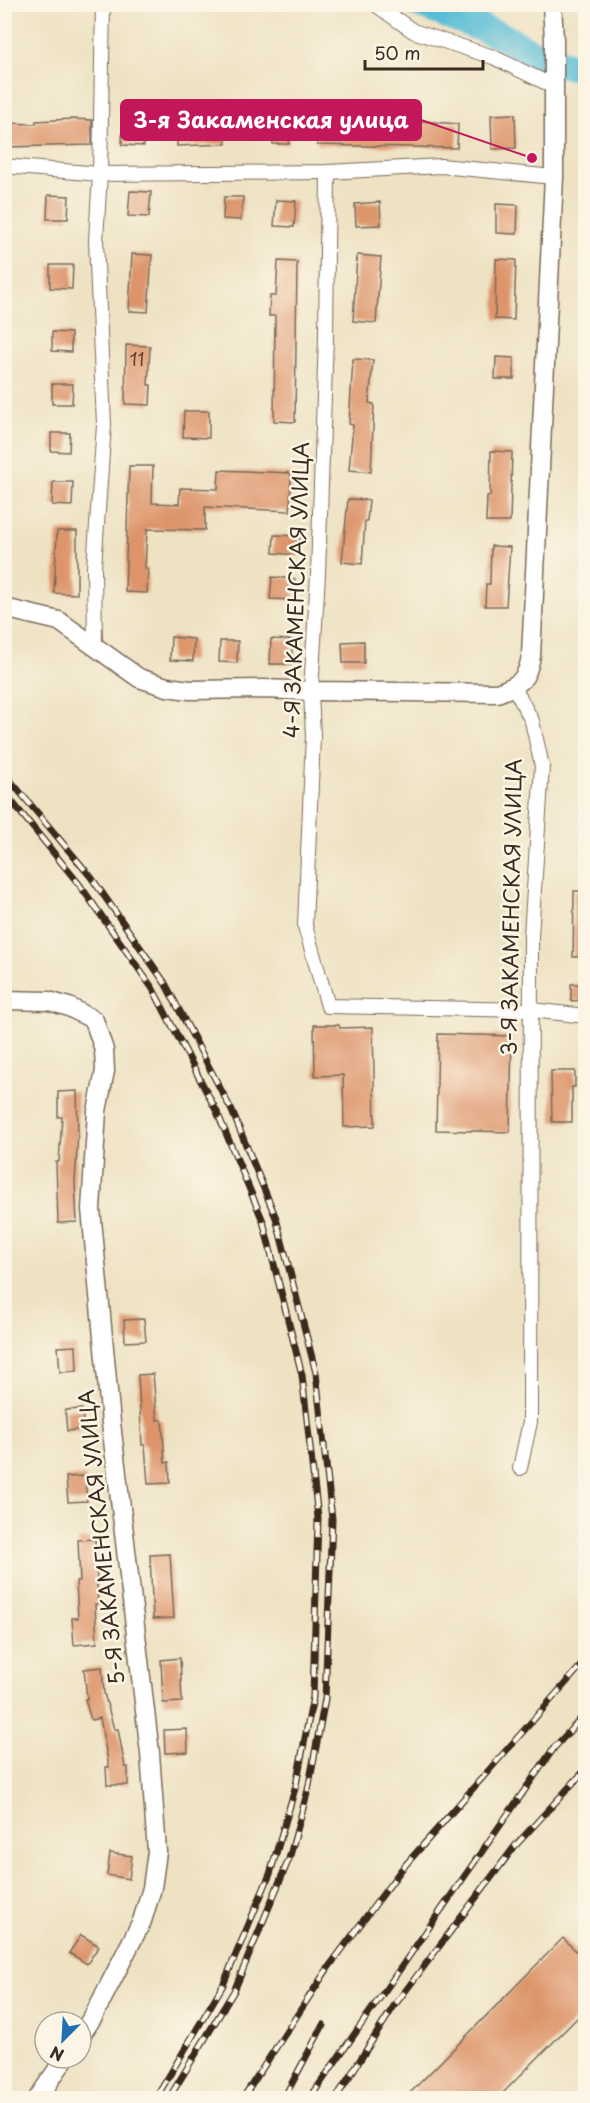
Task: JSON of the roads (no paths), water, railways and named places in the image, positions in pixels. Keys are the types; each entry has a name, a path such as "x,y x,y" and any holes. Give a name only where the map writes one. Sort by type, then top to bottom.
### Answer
{"street":[{"path":"95,646 94,567 104,425 96,240 100,174 103,4"},
{"path":"375,4 413,31 493,57 553,86"},
{"path":"4,608 59,621 139,678 167,687 190,690 497,693 514,687 528,674 531,656 554,177 552,4"},
{"path":"4,166 100,174 328,172 441,166 554,177"},
{"name":"4-Я ЗАКАМЕНСКАЯ УЛИЦА","path":"328,172 326,336 318,574 311,691 313,736 305,926 328,1006 531,1010"},
{"name":"3-Я ЗАКАМЕНСКАЯ УЛИЦА","path":"514,687 532,721 542,766 531,936 530,1422 520,1468"},
{"name":"5-Я ЗАКАМЕНСКАЯ УЛИЦА","path":"4,1000 49,1001 69,1007 94,1020 104,1050 105,1071 97,1111 92,1209 114,1446 150,1753 157,1852 152,1888 142,1921 93,2016"},
{"path":"531,1010 585,1016"},
{"path":"38,2098 57,2070"}],"waterway":[{"path":"418,4 502,36 539,57 586,70"}],"railway":[{"path":"4,773 91,877 165,983 232,1111 276,1218 316,1373 332,1519 325,1699 308,1790 289,1859 234,1991 169,2098"},
{"path":"4,792 79,884 153,989 217,1112 263,1221 302,1375 318,1518 313,1697 296,1785 270,1874 223,1985 156,2098"},
{"path":"243,2098 328,1968 401,1870 586,1660"},
{"path":"310,2098 554,1748 586,1713"},
{"path":"336,2098 394,2006 515,1846 586,1769"},
{"path":"284,2098 323,2025"}],"place":[{"name":"3-я Закаменская улица","path":"532,158"}]}
